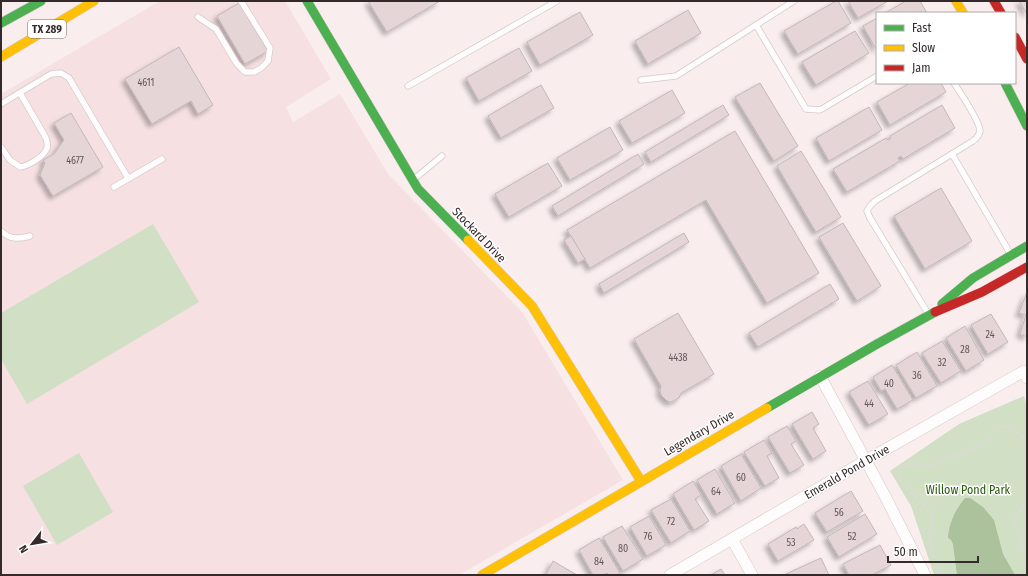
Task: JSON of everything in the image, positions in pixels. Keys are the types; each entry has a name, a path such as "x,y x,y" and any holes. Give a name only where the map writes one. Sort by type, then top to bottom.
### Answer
{"street":[{"name":"TX 289","path":"1,23 41,1"},
{"name":"TX 289","path":"1,57 94,1"},
{"name":"Stockard Drive","path":"307,1 418,189 532,306 641,481"},
{"path":"956,1 962,12"},
{"path":"994,1 1000,12"},
{"path":"1016,39 1027,59"},
{"path":"1006,84 1027,126"},
{"name":"Legendary Drive","path":"929,315 973,278 1027,246"},
{"name":"Legendary Drive","path":"482,575 820,376 929,315 982,292 1027,267"},
{"name":"Emerald Pond Drive","path":"670,575 865,461 1025,375"},
{"path":"820,376 885,496 925,575"},
{"path":"732,539 752,575"}],"lane":[{"path":"198,17 216,29 237,64 245,72 254,72 261,68 268,60 270,48 241,1"},
{"path":"408,86 557,1"},
{"path":"641,80 676,76 794,1"},
{"path":"756,25 806,109 820,110 876,77"},
{"path":"1,104 52,74 61,73 69,78 128,178"},
{"path":"929,315 870,218 868,211 870,206 875,201 979,136 980,129 977,121 955,84"},
{"path":"1,147 10,160 20,167 37,159 46,150 46,138 20,93"},
{"path":"952,154 1011,256"},
{"path":"412,180 442,156"},
{"path":"114,187 162,159"},
{"path":"1,232 17,240 30,236"}],"path":[{"path":"940,575 930,544 933,515 905,486 900,476 902,467 910,463 932,465 983,444 996,428 1005,426 1015,430 1027,440"},
{"path":"1027,497 1014,521 1022,549 1027,558"}],"shaded area":[{"path":"160,1 285,1 331,79 286,107 293,122 340,94 388,174 522,312 623,480 459,575 1,575 1,94"},
{"path":"965,498 970,498 983,507 994,520 1003,554 1015,575 957,575 953,544 948,538 953,517"}],"green space":[{"path":"153,224 199,302 27,404 1,359 1,313"},
{"name":"Willow Pond Park","path":"1024,396 1027,408 1027,575 934,575 911,506 890,471 959,424"},
{"path":"79,453 113,512 57,545 23,486"}],"building":[{"path":"368,1 440,1 387,32"},
{"path":"838,1 851,23 798,54 784,31"},
{"path":"848,1 888,1 858,18"},
{"path":"906,1 920,1 926,12 887,12"},
{"path":"1019,1 1027,1 1027,14"},
{"path":"239,3 268,51 245,64 217,16"},
{"path":"688,10 701,33 648,64 635,41"},
{"path":"580,12 593,35 540,65 527,42"},
{"path":"876,19 876,49 863,26"},
{"path":"855,31 869,53 816,85 802,62"},
{"path":"179,47 213,105 198,114 191,101 152,124 125,79"},
{"path":"519,48 532,71 479,101 466,78"},
{"path":"760,83 798,146 774,161 735,97"},
{"path":"908,84 942,84 946,92 890,125 877,102"},
{"path":"541,85 554,108 501,138 488,116"},
{"path":"672,90 685,113 632,143 619,121"},
{"path":"723,105 729,115 651,162 645,152"},
{"path":"942,105 955,128 903,159 901,156 898,158 900,161 847,192 833,169 886,138 888,140 891,138 890,136"},
{"path":"869,107 882,130 829,161 816,138"},
{"path":"71,113 103,167 53,196 40,175 45,163 43,160 54,154 64,140 54,123"},
{"path":"610,127 623,150 570,180 557,158"},
{"path":"735,131 819,273 767,303 706,200 590,268 567,230"},
{"path":"801,151 841,217 816,232 777,166"},
{"path":"638,154 644,164 558,216 552,206"},
{"path":"548,163 562,186 509,217 495,194"},
{"path":"941,188 972,241 925,269 894,216"},
{"path":"843,223 881,286 857,301 819,237"},
{"path":"684,233 689,242 604,293 599,284"},
{"path":"571,236 585,259 578,263 564,240"},
{"path":"830,284 839,299 758,347 749,333"},
{"path":"1027,292 1027,337 1020,334 1026,315 1019,313"},
{"path":"678,313 714,374 681,393 679,398 671,402 667,401 661,395 661,386 634,339"},
{"path":"991,314 1008,342 988,354 971,325"},
{"path":"965,326 984,360 966,371 946,338"},
{"path":"942,341 961,371 941,383 922,353"},
{"path":"917,352 937,386 916,398 896,365"},
{"path":"892,365 913,400 897,409 885,389 881,391 873,377"},
{"path":"868,381 888,414 869,425 849,392"},
{"path":"812,412 819,424 813,428 826,451 813,459 792,424"},
{"path":"787,426 796,441 791,444 804,465 790,473 768,437"},
{"path":"764,440 772,453 767,456 779,478 765,486 744,452"},
{"path":"741,454 761,488 741,501 721,466"},
{"path":"715,469 735,503 717,514 697,480"},
{"path":"693,481 701,495 695,499 709,521 694,530 673,494"},
{"path":"851,491 863,511 827,532 815,513"},
{"path":"671,499 690,531 671,543 651,510"},
{"path":"865,514 877,534 839,557 827,537"},
{"path":"649,516 666,545 647,556 630,527"},
{"path":"804,524 814,540 778,561 768,544 796,527 797,529"},
{"path":"622,526 643,559 623,571 603,537"},
{"path":"599,538 620,573 617,575 608,575 607,573 603,575 593,575 579,550"},
{"path":"880,545 891,565 872,575 849,575 843,564"},
{"path":"821,558 829,575 786,574"},
{"path":"553,561 577,575 546,575"},
{"path":"721,569 725,575 711,575"}],"traffic: fast":[{"path":"1,23 41,1"},
{"path":"307,1 418,189 468,240"},
{"path":"1006,84 1027,126"},
{"path":"942,304 973,278 1027,246"},
{"path":"767,408 935,312"}],"traffic: slow":[{"path":"1,57 94,1"},
{"path":"956,1 962,12"},
{"path":"468,240 532,306 641,481"},
{"path":"482,575 767,408"}],"traffic: jam":[{"path":"994,1 1000,12"},
{"path":"1016,39 1027,59"},
{"path":"935,312 982,292 1027,267"}]}
